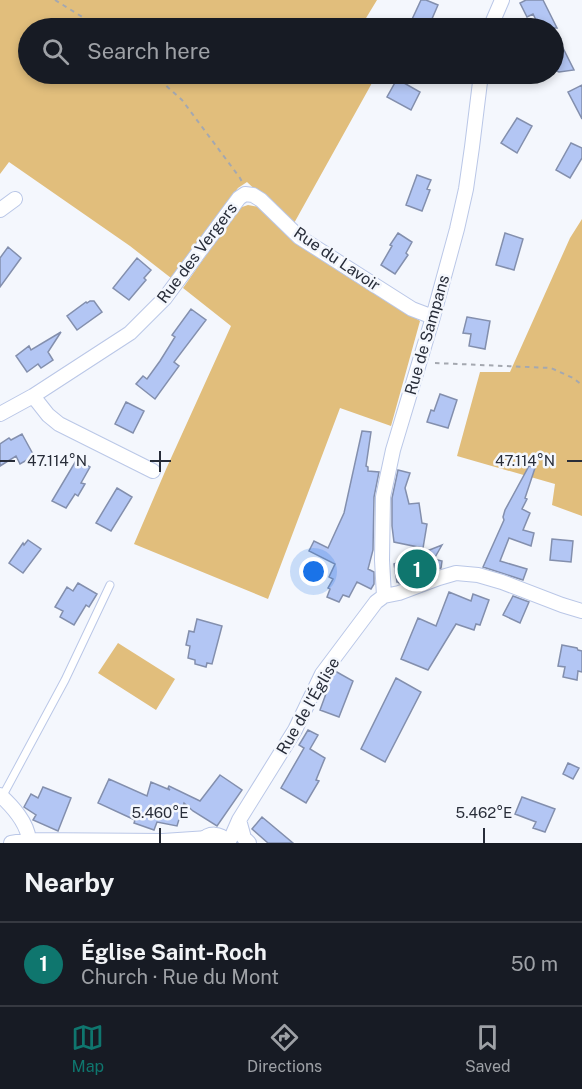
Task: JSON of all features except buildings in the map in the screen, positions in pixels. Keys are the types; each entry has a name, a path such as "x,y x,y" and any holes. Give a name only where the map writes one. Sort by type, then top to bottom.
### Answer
{"street":[{"path":"494,18 502,0"},
{"name":"Rue de Sampans","path":"384,596 383,497 393,450 457,229 466,189 480,84"},
{"name":"Rue du Lavoir","path":"246,194 261,200 299,237 412,309 433,317"},
{"name":"Rue des Vergers","path":"0,414 33,396 130,333 165,298 239,198 246,194"},
{"path":"0,210 15,199"},
{"path":"33,396 48,415 59,424 153,471"},
{"path":"384,596 456,573 478,575 582,611"},
{"name":"Rue de l'Église","path":"216,841 232,836 239,820 295,730 322,675 376,602 384,596"},
{"path":"1,796 22,821 29,840"},
{"path":"239,820 244,838 249,843"},
{"path":"11,843 29,840 216,841"}],"lane":[{"path":"1,796 65,680 110,585"}],"path":[{"path":"55,0 84,18"},
{"path":"164,84 182,100 240,178 246,194"},
{"path":"420,362 551,368 573,378 582,385"}],"shaded area":[{"path":"0,0 377,0 366,18 18,18 18,84 371,84 293,225 247,182 238,188 171,278 130,246 9,162 0,174"},
{"path":"248,205 259,207 349,275 420,321 391,426 340,408 268,599 134,544 231,326 183,288 239,208"},
{"path":"582,219 582,516 552,505 555,484 457,456 480,372 510,372 570,238"},
{"path":"118,643 175,679 156,710 98,673"}],"place":[{"name":"Église Saint-Roch","path":"417,569"}]}
